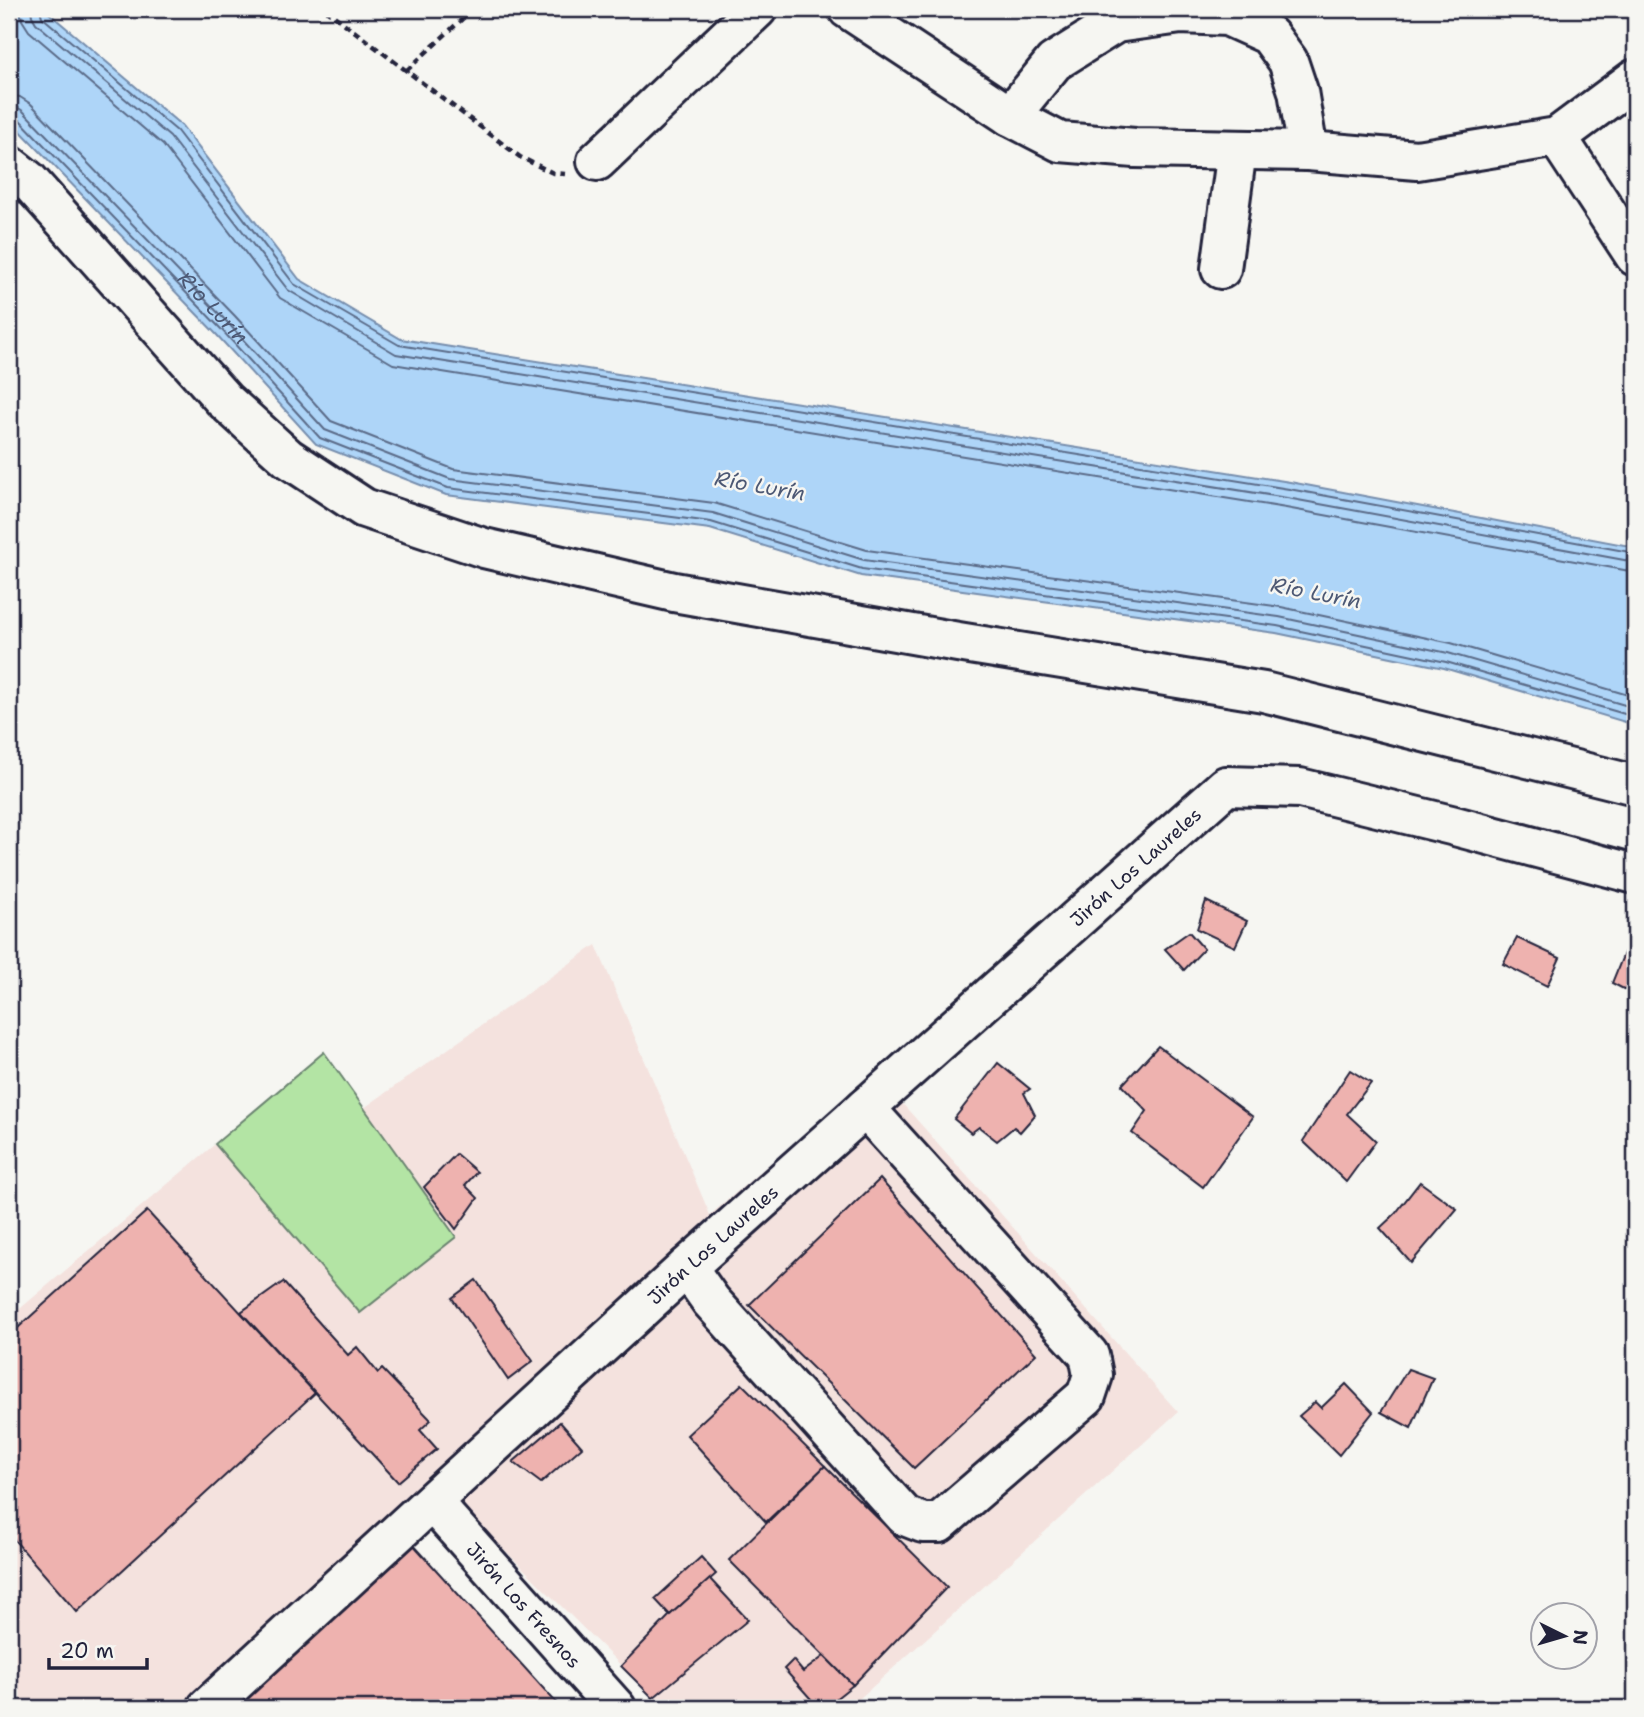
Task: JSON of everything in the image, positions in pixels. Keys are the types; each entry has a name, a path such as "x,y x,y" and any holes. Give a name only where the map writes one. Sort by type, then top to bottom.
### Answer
{"street":[{"path":"597,161 757,9"},
{"path":"848,9 1010,116 1060,142 1135,148 1308,151 1417,160 1557,137 1635,79"},
{"path":"1010,116 1054,62 1116,23 1181,14 1227,16 1269,35 1288,61 1298,91 1308,151"},
{"path":"1557,137 1635,256"},
{"path":"1221,270 1237,150"},
{"path":"9,164 28,180 224,400 288,458 364,508 484,548 674,592 1264,692 1635,785"},
{"name":"Jirón Los Laureles","path":"207,1708 687,1268 1226,786 1300,788 1635,874"},
{"path":"687,1268 711,1301 905,1516 923,1523 939,1523 1086,1396 1093,1375 1089,1355 865,1108"},
{"name":"Jirón Los Fresnos","path":"432,1502 616,1708"}],"path":[{"path":"325,9 520,157 553,173 575,175 597,161"},
{"path":"406,71 473,9"}],"shaded area":[{"path":"596,945 710,1215 875,1073 1178,1412 849,1708 664,1708 436,1482 189,1708 9,1708 9,1318 324,1052 364,1108"}],"green space":[{"path":"324,1052 456,1237 360,1313 215,1144"}],"water":[{"name":"Río Lurín","path":"9,9 44,9 182,126 299,279 401,339 1290,482 1635,547 1635,725 1444,668 1276,633 861,576 710,529 446,495 316,444 216,334 9,119"}],"building":[{"path":"1206,901 1247,921 1235,947 1197,929"},
{"path":"1635,926 1635,995 1612,983"},
{"path":"1189,932 1204,949 1184,970 1165,949"},
{"path":"1517,938 1560,958 1547,986 1503,964"},
{"path":"1158,1046 1253,1117 1203,1187 1132,1133 1147,1111 1122,1085"},
{"path":"998,1063 1030,1089 1024,1093 1035,1115 1020,1132 1014,1127 997,1141 979,1127 971,1133 954,1119"},
{"path":"1350,1070 1371,1083 1347,1114 1376,1141 1346,1182 1303,1141"},
{"path":"456,1154 477,1172 465,1185 478,1198 456,1229 424,1187"},
{"path":"880,1179 1036,1354 914,1468 749,1305"},
{"path":"1420,1182 1457,1209 1411,1263 1380,1228 1395,1214"},
{"path":"147,1211 315,1393 77,1612 9,1534 9,1336"},
{"path":"476,1280 533,1361 508,1380 452,1298"},
{"path":"283,1282 348,1355 357,1347 378,1373 382,1369 431,1420 420,1430 437,1449 398,1482 241,1312"},
{"path":"1408,1369 1433,1378 1411,1428 1381,1412"},
{"path":"742,1384 825,1466 766,1522 687,1435"},
{"path":"1346,1384 1373,1412 1339,1455 1299,1416 1315,1402 1321,1408"},
{"path":"560,1422 582,1447 541,1483 513,1462"},
{"path":"825,1466 947,1587 853,1685 729,1560"},
{"path":"411,1542 561,1708 226,1708"},
{"path":"701,1557 716,1574 670,1615 655,1599"},
{"path":"710,1579 748,1620 653,1698 621,1666 670,1615"},
{"path":"824,1656 853,1685 824,1708 819,1708 784,1669 793,1660 803,1672"}]}
